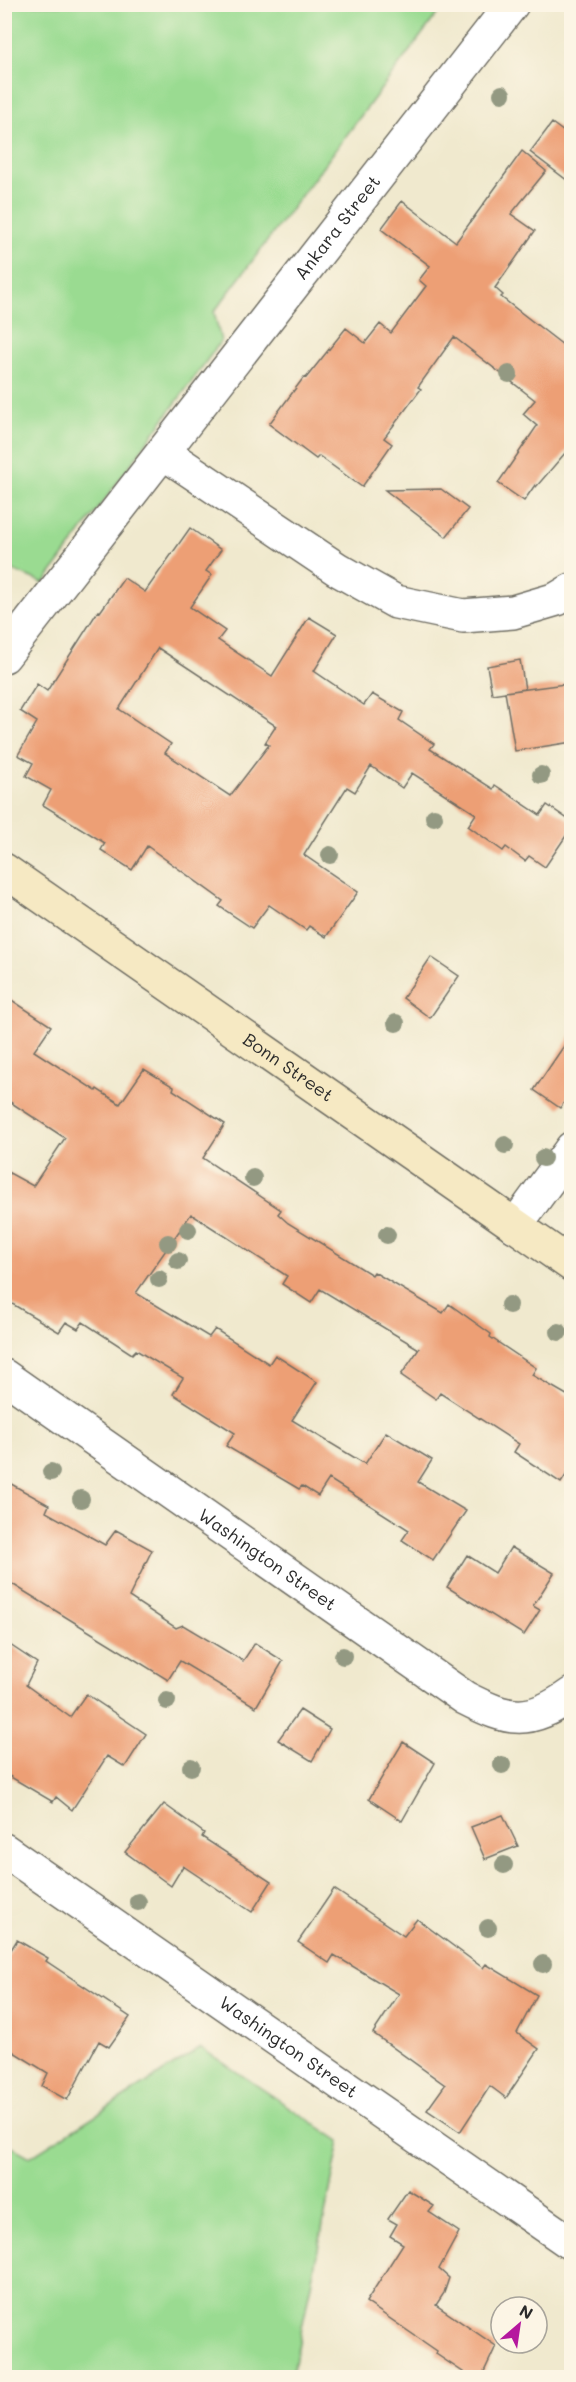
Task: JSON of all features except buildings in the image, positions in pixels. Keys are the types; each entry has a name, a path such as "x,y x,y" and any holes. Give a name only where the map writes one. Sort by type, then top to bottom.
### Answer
{"street":[{"name":"Ankara Street","path":"4,656 512,4"},
{"path":"164,453 337,569 396,602 463,616 513,612 557,599 572,590"},
{"name":"Bonn Street","path":"4,870 572,1265"},
{"path":"515,1226 572,1148"},
{"name":"Washington Street","path":"4,1376 465,1698 494,1713 525,1717 551,1710 572,1695"},
{"name":"Washington Street","path":"4,1850 572,2244"}],"green space":[{"path":"4,5 444,5 214,312 221,341 44,583 5,567"},
{"path":"201,2048 340,2141 292,2377 5,2377 5,2143 30,2157"}]}
